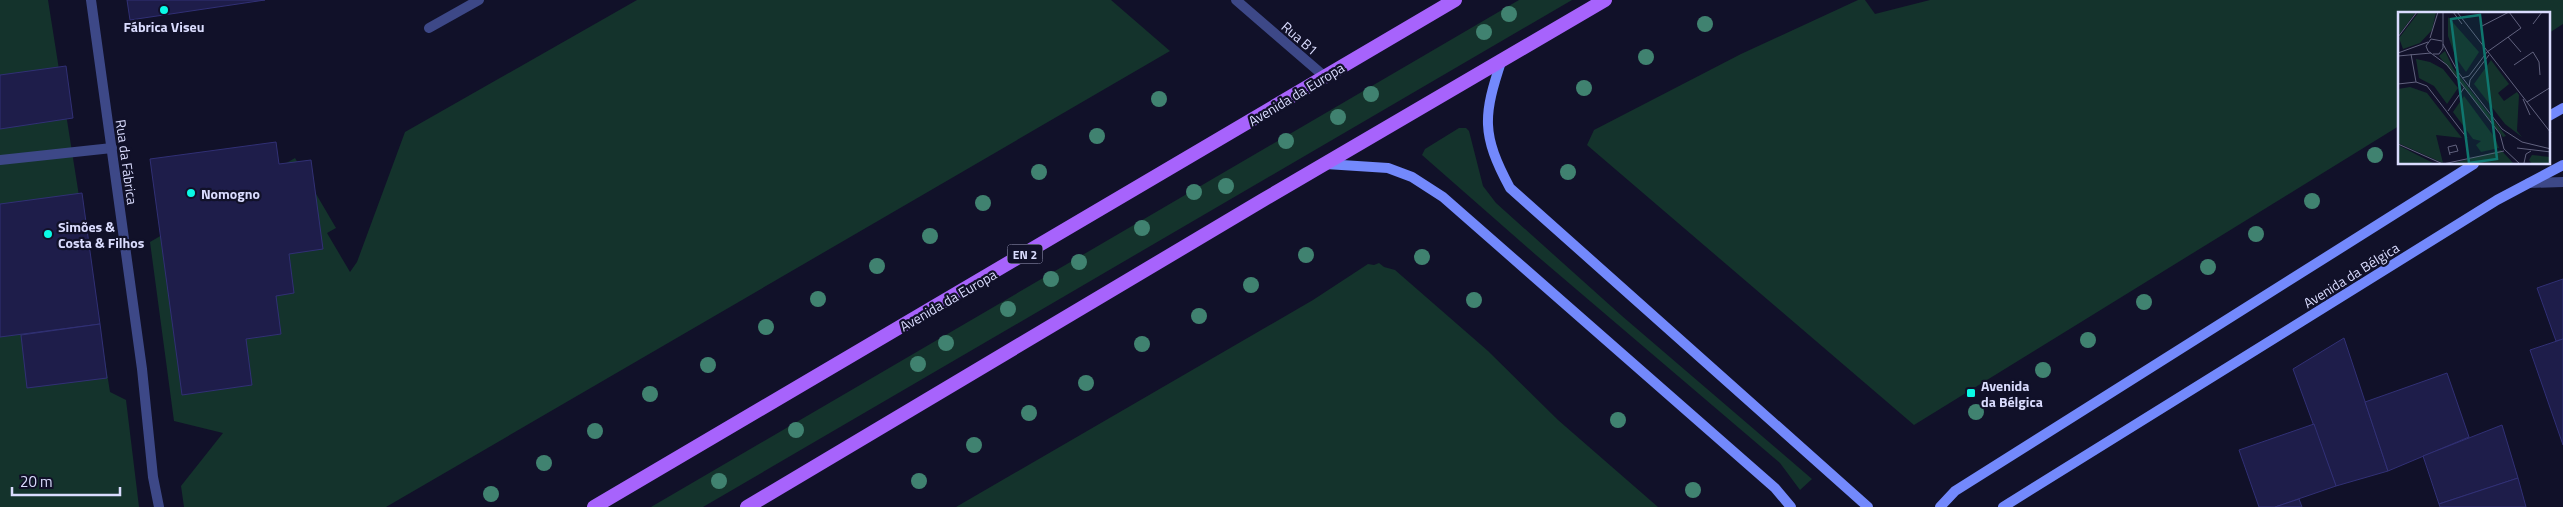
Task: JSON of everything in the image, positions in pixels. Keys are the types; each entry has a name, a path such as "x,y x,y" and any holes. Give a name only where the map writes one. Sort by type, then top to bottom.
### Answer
{"main road":[{"name":"Avenida da Europa","path":"594,507 1456,0"},
{"path":"747,507 1502,58 1605,0"},
{"path":"1502,58 1491,93 1487,131 1494,158 1510,188 1836,476 1868,507"},
{"path":"2550,115 2563,108"},
{"path":"1326,164 1388,168 1412,177 1443,198 1775,488 1790,507"},
{"name":"Avenida da Bélgica","path":"1940,507 1955,490 2472,165"},
{"name":"Avenida da Bélgica","path":"2003,507 2497,200 2563,165"}],"street":[{"name":"Rua da Fábrica","path":"91,0 142,370 153,477"},
{"path":"429,28 479,0"},
{"name":"Rua B1","path":"1236,0 1324,76"},
{"path":"0,160 112,148"},
{"path":"2529,183 2563,182"},
{"path":"153,477 153,507"},
{"path":"153,477 159,507"}],"green space":[{"path":"0,0 48,0 110,392 126,400 139,507 0,507"},
{"path":"637,0 1111,0 1170,51 386,507 184,507 181,486 223,433 174,421 150,242 295,158 336,228 327,233 350,272 357,262 405,132"},
{"path":"1519,0 1572,0 703,507 651,507"},
{"path":"1858,0 1865,0 1875,14 1930,0 2563,0 2563,24 2550,32 2550,12 2398,12 2398,127 1914,425 1587,145 1594,130 1741,54"},
{"path":"1459,128 1466,128 1469,131 1483,186 1496,203 1622,316 1812,479 1800,490 1780,463 1422,155 1425,149"},
{"path":"1379,263 1384,267 1395,270 1488,351 1558,420 1658,507 956,507 1313,300 1368,264 1374,265"}],"building":[{"name":"Fábrica Viseu","path":"127,0 265,0 130,20"},
{"path":"66,66 73,118 0,129 0,75"},
{"path":"276,142 279,164 311,160 323,249 289,254 294,293 276,296 281,334 246,339 252,385 182,395 150,159"},
{"path":"82,193 100,324 0,337 0,204"},
{"path":"2563,279 2563,339 2556,341 2537,288"},
{"path":"100,324 107,378 27,388 21,335"},
{"path":"2344,338 2388,471 2336,486 2293,369"},
{"path":"2563,339 2563,445 2530,350"},
{"path":"2447,373 2469,437 2388,471 2365,402"},
{"path":"2314,424 2336,486 2275,507 2259,507 2239,450"},
{"path":"2502,425 2518,478 2439,504 2423,456"},
{"path":"2518,478 2526,507 2440,507 2439,504"},
{"path":"2299,499 2302,507 2275,507"}],"place":[{"name":"Fábrica Viseu","path":"164,10"},
{"name":"Nomogno","path":"191,193"},
{"name":"Simões & Costa & Filhos","path":"48,234"},
{"name":"Avenida da Bélgica","path":"1971,393"}]}
